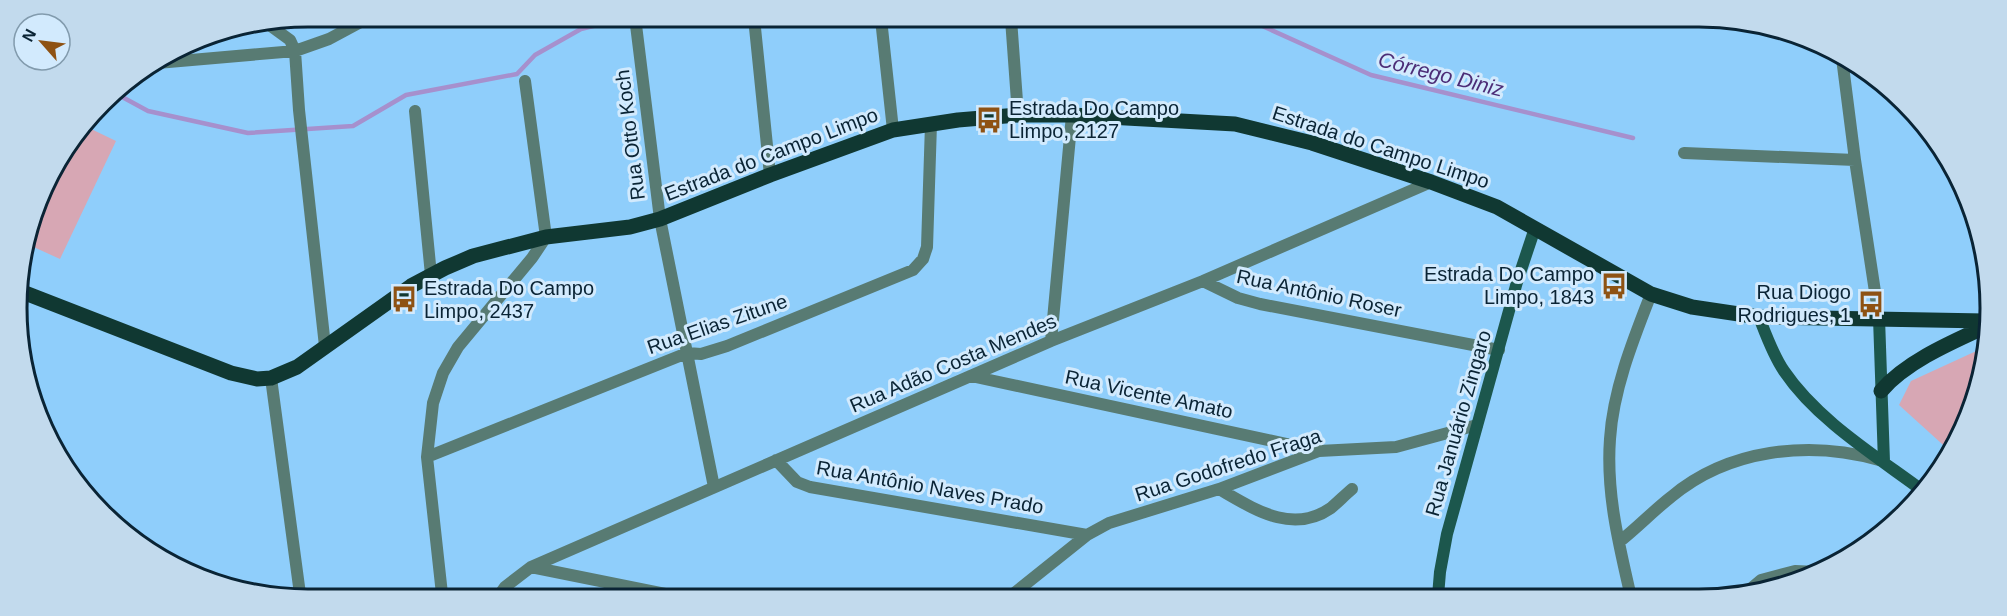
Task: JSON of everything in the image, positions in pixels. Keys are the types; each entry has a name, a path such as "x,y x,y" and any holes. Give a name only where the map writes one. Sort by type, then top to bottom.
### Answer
{"main road":[{"name":"Estrada do Campo Limpo","path":"28,294 231,373 257,379 271,378 297,367 411,286 473,256 546,237 630,227 660,219 770,175 893,130 1018,115 1072,115 1235,124 1312,142 1497,207 1651,294 1692,307 1759,317 1979,321"},
{"path":"1881,391 1895,375 1909,366 1979,330"}],"street":[{"path":"173,62 295,51 329,39 351,27"},
{"name":"Rua Otto Koch","path":"636,27 660,219 714,487"},
{"path":"755,27 770,175"},
{"path":"882,27 893,130"},
{"path":"1012,27 1018,115"},
{"path":"275,29 290,39 295,51 299,110 325,346"},
{"path":"1843,67 1879,318 1884,462"},
{"path":"440,589 427,457 433,403 448,364 458,347 472,327 532,258 546,237 525,81"},
{"path":"415,111 431,275"},
{"path":"1051,341 1072,115"},
{"name":"Rua Elias Zitune","path":"427,457 687,353 701,354 727,346 894,278 919,265 927,247 931,124"},
{"path":"1684,153 1855,160"},
{"name":"Rua Adão Costa Mendes","path":"504,589 531,567 1051,341 1203,281 1431,182"},
{"name":"Rua Januário Zingaro","path":"1439,589 1447,534 1517,282 1535,228"},
{"name":"Rua Antônio Roser","path":"1203,281 1222,291 1260,304 1499,350"},
{"path":"1629,589 1611,497 1610,437 1618,391 1651,294"},
{"path":"1759,317 1783,370 1798,389 1827,418 1916,486"},
{"name":"Rua Vicente Amato","path":"971,376 1319,451"},
{"path":"271,378 299,589"},
{"name":"Rua Godofredo Fraga","path":"1021,589 1087,535 1110,523 1219,489 1319,451 1396,447 1477,425"},
{"path":"1619,542 1688,484 1711,470 1757,455 1822,449 1852,452 1884,462"},
{"name":"Rua Antônio Naves Prado","path":"776,460 796,482 810,487 1087,535"},
{"path":"1219,489 1258,512 1284,520 1316,517 1332,507 1352,489"},
{"path":"531,567 640,589"}],"shaded area":[{"path":"92,129 116,141 60,259 34,247 48,200 74,152"},
{"path":"1977,351 1959,416 1944,445 1899,405 1911,381"}],"waterway":[{"name":"Córrego Diniz","path":"123,97 148,111 248,133 353,126 406,95 517,74 535,55 581,29 589,27"},
{"name":"Córrego Diniz","path":"1265,27 1371,75 1633,138"}],"place":[{"name":"Estrada Do Campo Limpo, 2127","path":"989,120"},
{"name":"Estrada Do Campo Limpo, 1843","path":"1614,286"},
{"name":"Estrada Do Campo Limpo, 2437","path":"404,299"},
{"name":"Rua Diogo Rodrigues, 1","path":"1871,304"}]}
